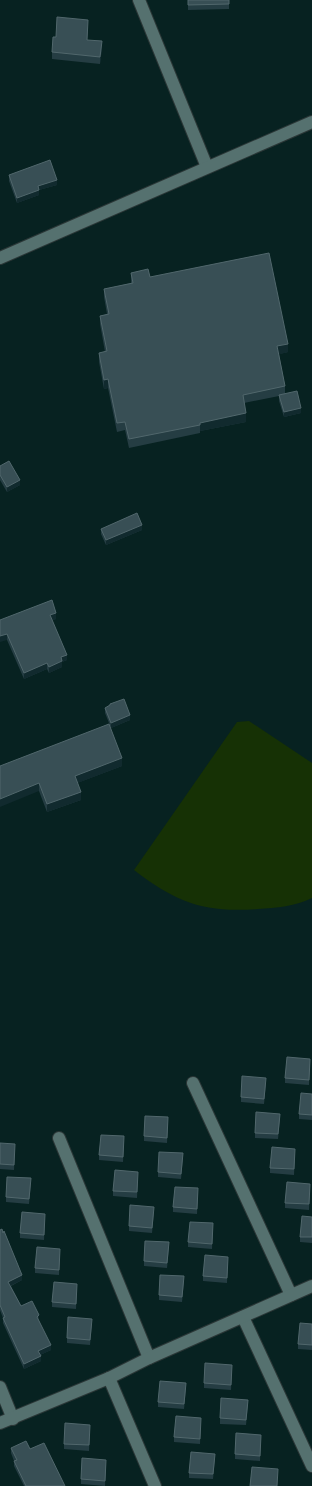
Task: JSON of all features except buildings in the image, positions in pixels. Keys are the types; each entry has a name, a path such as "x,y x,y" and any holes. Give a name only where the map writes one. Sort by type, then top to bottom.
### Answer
{"street":[{"path":"139,0 207,167"},
{"path":"0,258 312,122"},
{"path":"193,1083 291,1295"},
{"path":"59,1138 149,1358"},
{"path":"0,1423 109,1378 149,1358 312,1286"},
{"path":"243,1317 312,1466"},
{"path":"109,1378 155,1486"},
{"path":"0,1387 12,1419"}],"green space":[{"path":"249,721 312,763 312,898 293,905 258,909 239,910 206,907 178,898 164,891 134,870 237,722"}]}
